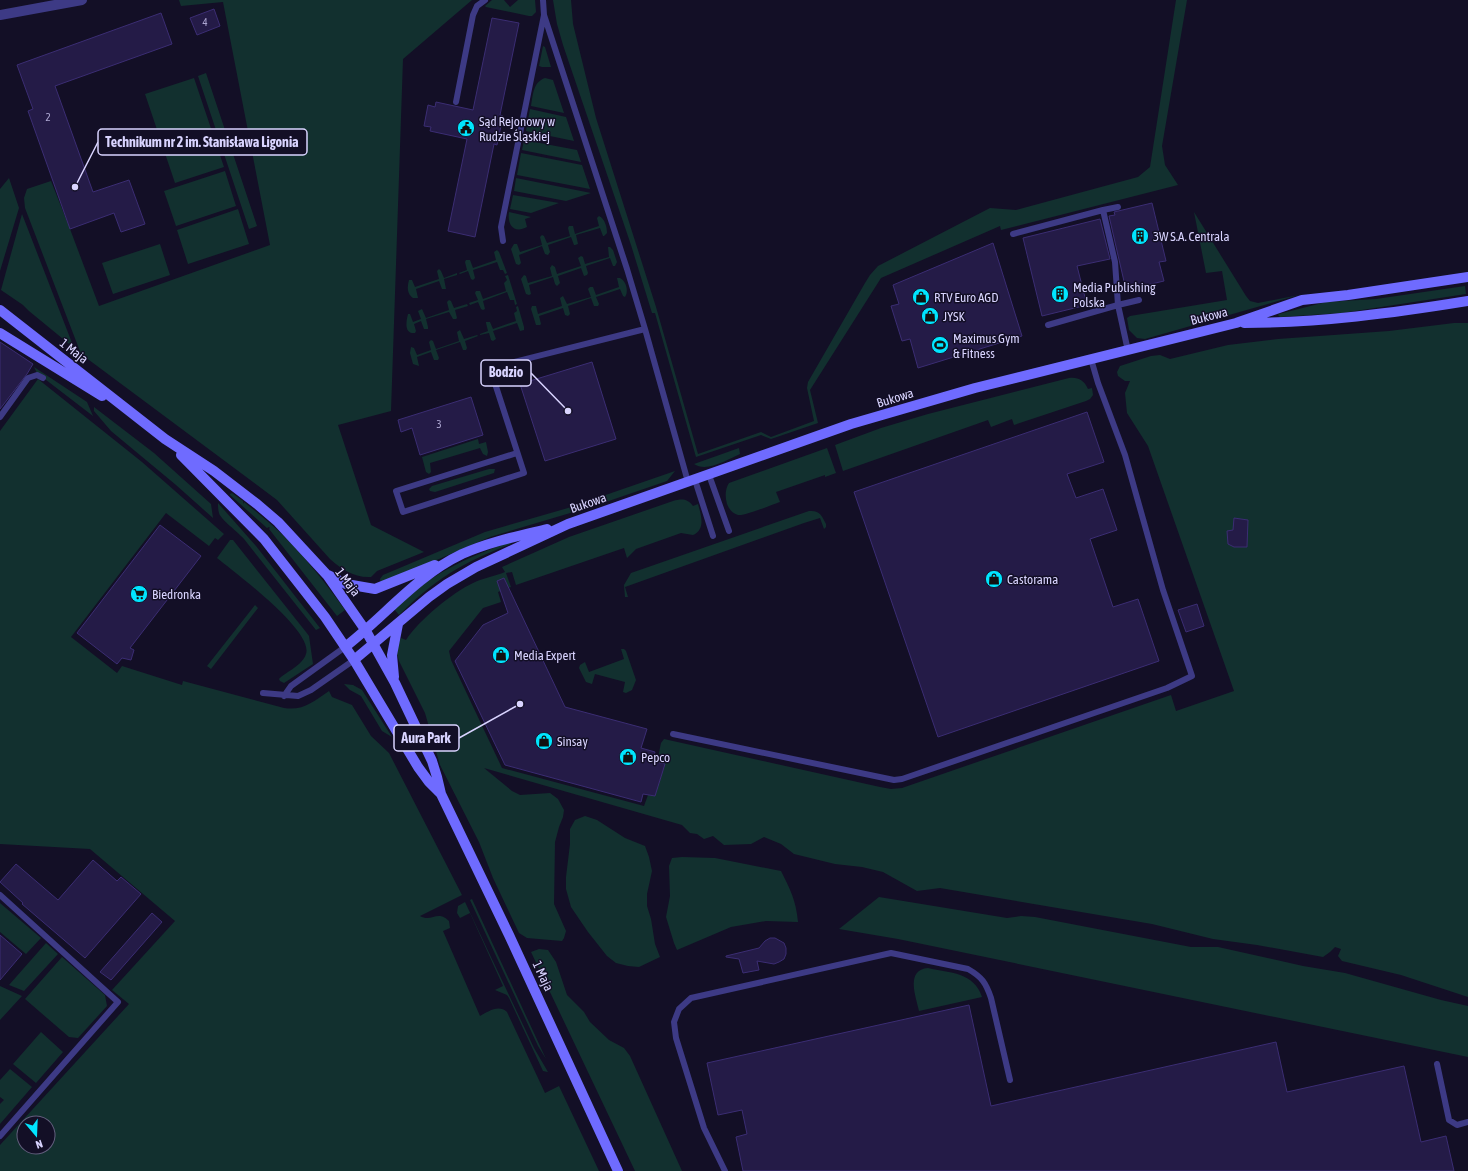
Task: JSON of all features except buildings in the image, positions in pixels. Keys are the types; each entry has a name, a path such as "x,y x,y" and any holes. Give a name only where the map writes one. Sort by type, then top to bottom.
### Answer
{"street":[{"path":"0,15 82,0"},
{"name":"Bukowa","path":"345,647 366,631 387,610 428,576 461,555 486,544 568,524 863,420 975,388 1236,323 1302,300 1348,295 1468,277"},
{"name":"Bukowa","path":"1236,323 1280,323 1411,311 1468,301"},
{"name":"1 Maja","path":"0,310 165,439 214,471 262,509 278,522 327,575 366,631 395,683 432,761 441,794 510,935 618,1171"},
{"name":"1 Maja","path":"0,332 85,386 132,413"},
{"name":"1 Maja","path":"165,439 264,539 325,617 354,660 418,767 429,782 441,794"},
{"name":"Bukowa","path":"354,660 447,584 476,567 568,524"},
{"path":"327,575 346,584 375,589 461,555"},
{"path":"395,683 392,655 398,624"}],"lane":[{"path":"456,102 473,15 478,6 485,0"},
{"path":"542,0 544,15 627,269 692,481 713,536"},
{"path":"503,241 501,227 544,15"},
{"path":"1013,234 1118,207"},
{"path":"1103,210 1115,262 1118,305 1128,351"},
{"path":"1048,325 1139,300"},
{"path":"517,453 396,491 403,512 524,473 490,368 645,329"},
{"path":"673,734 894,780 902,779 1167,688 1192,676 1163,590 1125,455 1098,383 1091,359"},
{"path":"0,417 28,378 37,375 43,378"},
{"path":"709,475 729,531"},
{"path":"284,696 291,686 345,647"},
{"path":"263,693 298,696 311,690 354,660"},
{"path":"0,895 118,1002 0,1136"},
{"path":"724,1171 704,1128 676,1038 674,1022 679,1009 691,998 891,953 968,969 978,975 987,985 1010,1080"},
{"path":"1437,1064 1449,1120 1457,1125 1468,1122"}],"green space":[{"path":"179,0 472,0 403,59 391,411 338,425 371,525 424,552 377,571 371,577 353,574 339,566 330,559 277,500 81,354 25,208 24,198 27,189 51,181 99,306 270,245 223,2 181,6"},
{"path":"492,0 504,0 510,7 518,0 535,0 536,12 532,16 529,16 485,6"},
{"path":"553,0 571,0 573,24 596,118 656,307 698,454 761,432 771,437 814,421 807,388 808,382 865,283 878,266 990,208 1016,210 1138,177 1150,167 1176,0 1187,0 1162,146 1165,165 1178,185 1001,230 1000,226 881,278 810,390 818,423 771,439 761,435 696,457 655,313 652,313 631,245 563,45 557,24"},
{"path":"543,46 545,47 551,67 539,66"},
{"path":"206,73 257,226 249,229 198,76"},
{"path":"194,78 224,167 175,183 145,94"},
{"path":"545,78 553,80 564,113 531,106 533,93 536,86"},
{"path":"530,109 566,117 574,141 526,131"},
{"path":"524,140 577,150 581,162 522,150"},
{"path":"521,153 582,165 590,189 517,175"},
{"path":"225,171 236,206 176,226 164,191"},
{"path":"9,178 19,208 0,271 0,189"},
{"path":"516,178 591,193 566,201 514,191"},
{"path":"513,195 559,203 531,213 510,209"},
{"path":"238,209 249,244 188,264 177,230"},
{"path":"509,212 531,217 525,219 527,227 515,229 512,227 509,221"},
{"path":"1194,212 1250,301 1258,303 1299,295 1145,339 1137,338 1129,330 1127,318 1130,316 1227,300 1222,271 1206,273"},
{"path":"22,214 74,348 23,305 1,290"},
{"path":"599,216 603,219 606,226 607,233 604,236 600,228 576,235 578,244 574,245 571,237 548,245 550,252 548,255 545,254 542,246 519,255 521,263 519,265 516,264 511,249 514,244 517,244 520,252 542,245 540,237 542,235 547,243 570,236 569,226 573,226 575,234 599,226 597,218"},
{"path":"160,244 170,275 113,294 102,263"},
{"path":"608,247 613,250 617,262 615,266 613,266 610,258 586,266 588,273 587,275 584,276 581,268 558,276 560,283 557,286 553,277 529,285 531,294 526,294 521,279 524,275 526,276 528,283 552,276 550,268 552,265 555,267 557,274 581,266 578,258 581,256 583,257 585,264 609,257"},
{"path":"497,250 507,273 505,274 503,270 500,270 497,262 473,270 475,278 473,280 471,279 468,271 459,273 467,270 466,260 470,260 473,268 496,260 494,252"},
{"path":"439,269 444,278 457,273 457,275 444,279 446,289 442,289 439,281 416,289 418,298 413,298 408,290 409,280 412,280 415,287 439,279 437,271"},
{"path":"508,275 517,304 515,305 514,300 510,300 507,292 483,301 485,309 483,310 478,302 470,305 469,303 478,300 475,293 476,291 480,291 483,299 506,291 504,283 507,280 505,276"},
{"path":"617,278 622,279 625,284 627,292 625,297 620,289 596,297 599,304 598,306 594,306 591,298 568,306 570,314 568,316 565,315 563,308 539,316 541,324 536,325 531,309 532,306 536,306 538,314 562,306 560,298 563,296 567,304 591,297 588,289 590,287 593,287 596,295 619,287"},
{"path":"1465,286 1466,294 1342,313 1280,317 1278,315 1326,302 1376,299"},
{"path":"449,300 454,308 467,304 468,306 455,310 456,319 453,319 449,312 426,319 428,329 424,329 421,321 414,324 416,331 415,333 411,333 407,330 406,324 408,314 410,314 413,322 421,319 418,311 422,309 426,318 449,310 447,302"},
{"path":"518,306 524,330 520,331 517,323 493,331 496,339 493,341 491,340 489,333 480,335 488,331 486,322 490,322 493,329 516,321 514,313 517,311 516,307"},
{"path":"1454,323 1468,323 1468,997 1401,975 1342,961 1338,956 1341,949 1335,947 1323,957 1213,939 1152,924 940,888 917,891 883,872 862,867 835,864 794,854 781,844 764,837 751,844 724,845 713,836 704,839 697,834 690,833 682,825 484,768 512,791 520,795 550,793 558,799 564,810 555,842 554,904 566,931 564,938 562,941 527,938 519,933 493,878 479,842 440,765 425,713 397,654 398,644 401,638 406,640 427,616 465,587 477,581 505,572 502,567 569,537 673,501 684,500 693,506 698,504 702,521 700,529 693,535 681,533 636,549 627,558 624,548 516,585 512,572 506,573 511,587 498,592 501,602 483,608 449,651 451,660 502,768 644,806 648,795 655,796 665,764 657,762 661,743 664,739 880,787 891,789 902,788 1171,695 1176,711 1234,691 1148,446 1127,413 1125,393 1130,381 1125,381 1118,376 1117,372 1120,366 1151,356 1160,355 1170,359 1228,345 1278,339 1389,331"},
{"path":"460,330 464,339 478,336 465,341 467,348 466,350 463,350 460,342 436,350 439,358 438,360 434,360 431,352 417,357 419,366 413,364 410,353 411,347 414,348 417,355 431,350 429,342 431,340 433,341 436,349 459,341 457,332"},
{"path":"34,367 87,402 93,416 37,373"},
{"path":"1069,378 1075,378 1083,381 1088,389 1092,388 1093,395 1090,399 1014,425 1012,419 991,427 988,420 843,471 835,445 881,428 928,414"},
{"path":"38,379 142,462 224,534 218,540 215,538 209,546 166,513 71,637 117,673 122,666 182,685 183,681 291,709 308,705 329,691 332,697 352,705 371,736 389,753 462,895 420,916 428,918 441,916 449,921 450,928 443,931 480,1016 497,1009 507,1012 545,1093 559,1086 599,1171 0,1171 0,1145 16,1128 16,1155 56,1155 56,1115 27,1115 129,1004 112,990 175,921 90,849 0,844 0,431"},
{"path":"94,407 154,453 211,504 213,518 111,431 94,411"},
{"path":"478,439 479,444 486,442 488,452 487,456 483,454 480,448 430,463 431,472 429,474 426,472 422,457"},
{"path":"739,448 740,454 717,464 705,467 694,464"},
{"path":"827,448 836,473 825,477 825,475 776,492 780,502 752,512 738,515 732,512 729,508 727,504 726,490 729,483"},
{"path":"489,469 495,469 494,473 435,492 430,491 429,489 432,486"},
{"path":"675,471 667,481 597,505 490,537 381,584 380,579 383,575 485,532 568,508"},
{"path":"232,493 243,501 243,504 244,502 270,523 293,545 345,610 337,616 269,529 270,528 267,528 230,495"},
{"path":"218,503 256,546 320,628 316,630 244,539 220,516"},
{"path":"809,511 816,511 820,514 826,524 824,529 820,518 804,523 625,587 628,597 625,597 624,585 631,573"},
{"path":"230,540 233,540 309,636 313,664 284,683 279,679 298,665 304,658 306,654 305,644 298,631 286,617 255,588 217,558"},
{"path":"510,542 511,544 478,558 450,573 425,591 399,615 394,609 407,597 434,577 478,554"},
{"path":"255,605 258,608 211,669 207,666"},
{"path":"621,649 626,651 636,680 632,690 626,693 623,692 625,682 595,674 592,684 586,682 579,668 580,665 585,662 589,672 624,659"},
{"path":"344,684 353,685 362,690 392,737 382,731 361,696 350,690"},
{"path":"585,816 597,820 625,838 645,846 649,857 652,871 647,894 647,906 651,919 655,944 660,957 639,967 616,963 607,956 571,907 566,889 570,829 575,820"},
{"path":"672,858 715,858 781,871 794,901 798,922 766,921 731,927 677,950 666,917 670,896 669,866"},
{"path":"879,897 1007,918 1021,916 1035,917 1191,947 1218,947 1303,966 1345,973 1441,1000 1468,1006 1468,1057 898,939 839,929"},
{"path":"472,899 546,1059 538,1046 470,900"},
{"path":"465,902 534,1048 548,1072 543,1071 509,998 507,995 495,990 503,986 470,913 460,918 457,913 458,906"},
{"path":"0,903 41,938 26,954 0,932"},
{"path":"46,943 58,954 24,991 9,985"},
{"path":"539,949 548,950 556,962 567,995 584,1012 590,1022 609,1040 624,1048 630,1056 682,1171 635,1171 531,952"},
{"path":"62,957 105,995 107,1006 78,1038 69,1037 25,999"},
{"path":"928,968 953,973 967,978 978,989 982,997 919,1011 914,992 914,979 916,974 921,970"},
{"path":"0,986 22,996 0,1020"},
{"path":"41,1032 63,1052 36,1083 13,1064"},
{"path":"10,1069 32,1087 0,1124 0,1104 4,1100 0,1097 0,1080"}],"place":[{"name":"Sąd Rejonowy w Rudzie Śląskiej","path":"466,128"},
{"name":"Technikum nr 2 im. Stanisława Ligonia","path":"75,187"},
{"name":"3W S.A. Centrala","path":"1140,236"},
{"name":"Media Publishing Polska","path":"1060,294"},
{"name":"RTV Euro AGD","path":"921,297"},
{"name":"JYSK","path":"930,316"},
{"name":"Maximus Gym & Fitness","path":"940,345"},
{"name":"Bodzio","path":"568,411"},
{"name":"Castorama","path":"994,579"},
{"name":"Biedronka","path":"139,594"},
{"name":"Media Expert","path":"501,655"},
{"name":"Aura Park","path":"520,704"},
{"name":"Sinsay","path":"544,741"},
{"name":"Pepco","path":"628,757"}]}
